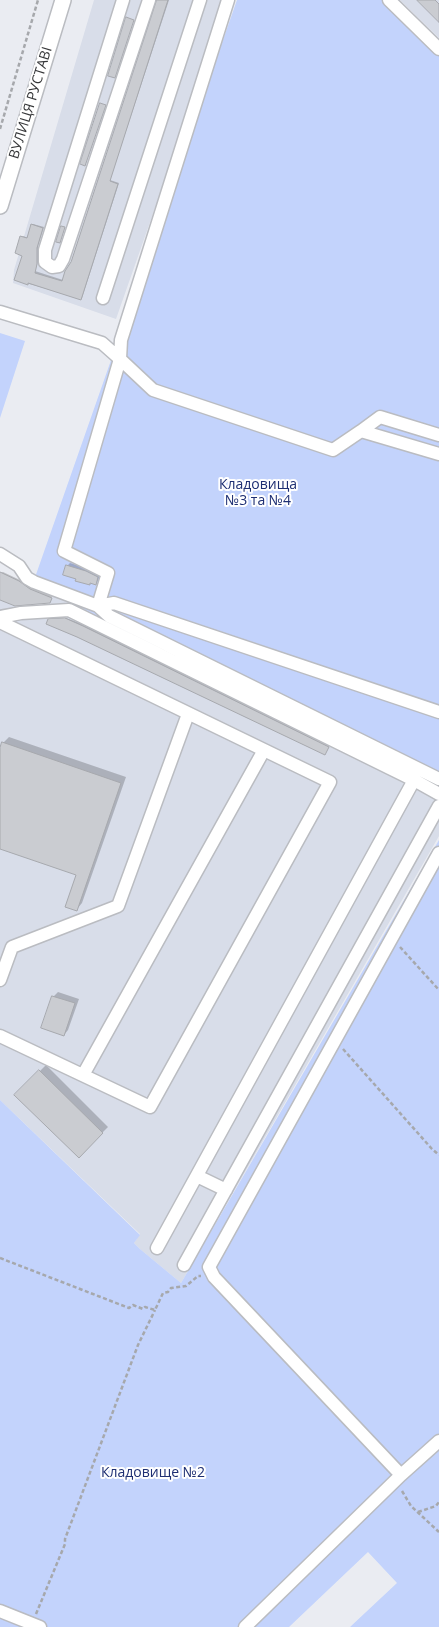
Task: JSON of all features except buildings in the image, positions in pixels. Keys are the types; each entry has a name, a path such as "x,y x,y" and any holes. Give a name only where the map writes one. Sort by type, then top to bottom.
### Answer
{"main road":[{"name":"ВУЛИЦЯ РУСТАВІ","path":"0,206 63,0"}],"lane":[{"path":"123,0 45,250 45,262 52,267 59,266 63,259 149,0"},
{"path":"103,298 200,0"},
{"path":"98,606 108,573 64,551 120,359 121,340 228,0"},
{"path":"389,0 439,48"},
{"path":"0,312 102,343 153,390 333,450 380,417 439,435"},
{"path":"361,431 439,454"},
{"path":"0,554 19,566 27,578 34,582 98,606 109,616 439,779"},
{"path":"98,606 114,603 439,712"},
{"path":"0,617 21,613 69,610 439,794"},
{"path":"0,622 330,782 150,1107 0,1036"},
{"path":"0,980 12,947 118,906 188,714"},
{"path":"83,1075 264,750"},
{"path":"158,1248 414,780"},
{"path":"184,1265 439,806"},
{"path":"398,1478 214,1277 209,1267 439,853"},
{"path":"197,1176 226,1190"},
{"path":"245,1627 398,1478 439,1441"},
{"path":"0,1611 36,1625"}],"path":[{"path":"0,129 38,0"},
{"path":"390,941 412,960 439,990"},
{"path":"335,1040 439,1155"},
{"path":"0,1258 124,1307 129,1308 133,1305 143,1309 144,1307 155,1310"},
{"path":"36,1625 65,1544 64,1540 138,1345 155,1310 164,1293 168,1292 171,1288 186,1286 198,1276 211,1271"},
{"path":"398,1478 418,1513 439,1532"},
{"path":"418,1513 436,1506 439,1502"}],"shaded area":[{"path":"94,0 228,0 116,319 13,283 14,270"},
{"path":"400,0 439,0 439,38"},
{"path":"53,594 439,786 439,836 181,1283 134,1243 140,1234 0,1100 0,600 27,611 48,606"}],"green space":[{"name":"Кладовища №3 та №4","path":"237,0 386,0 439,51 439,786 53,594 32,586"},
{"path":"0,333 25,341 0,418"},
{"name":"Кладовище №2","path":"439,840 439,1627 350,1627 397,1583 368,1552 289,1627 0,1627 0,1100 140,1235 134,1243 181,1283"}]}
